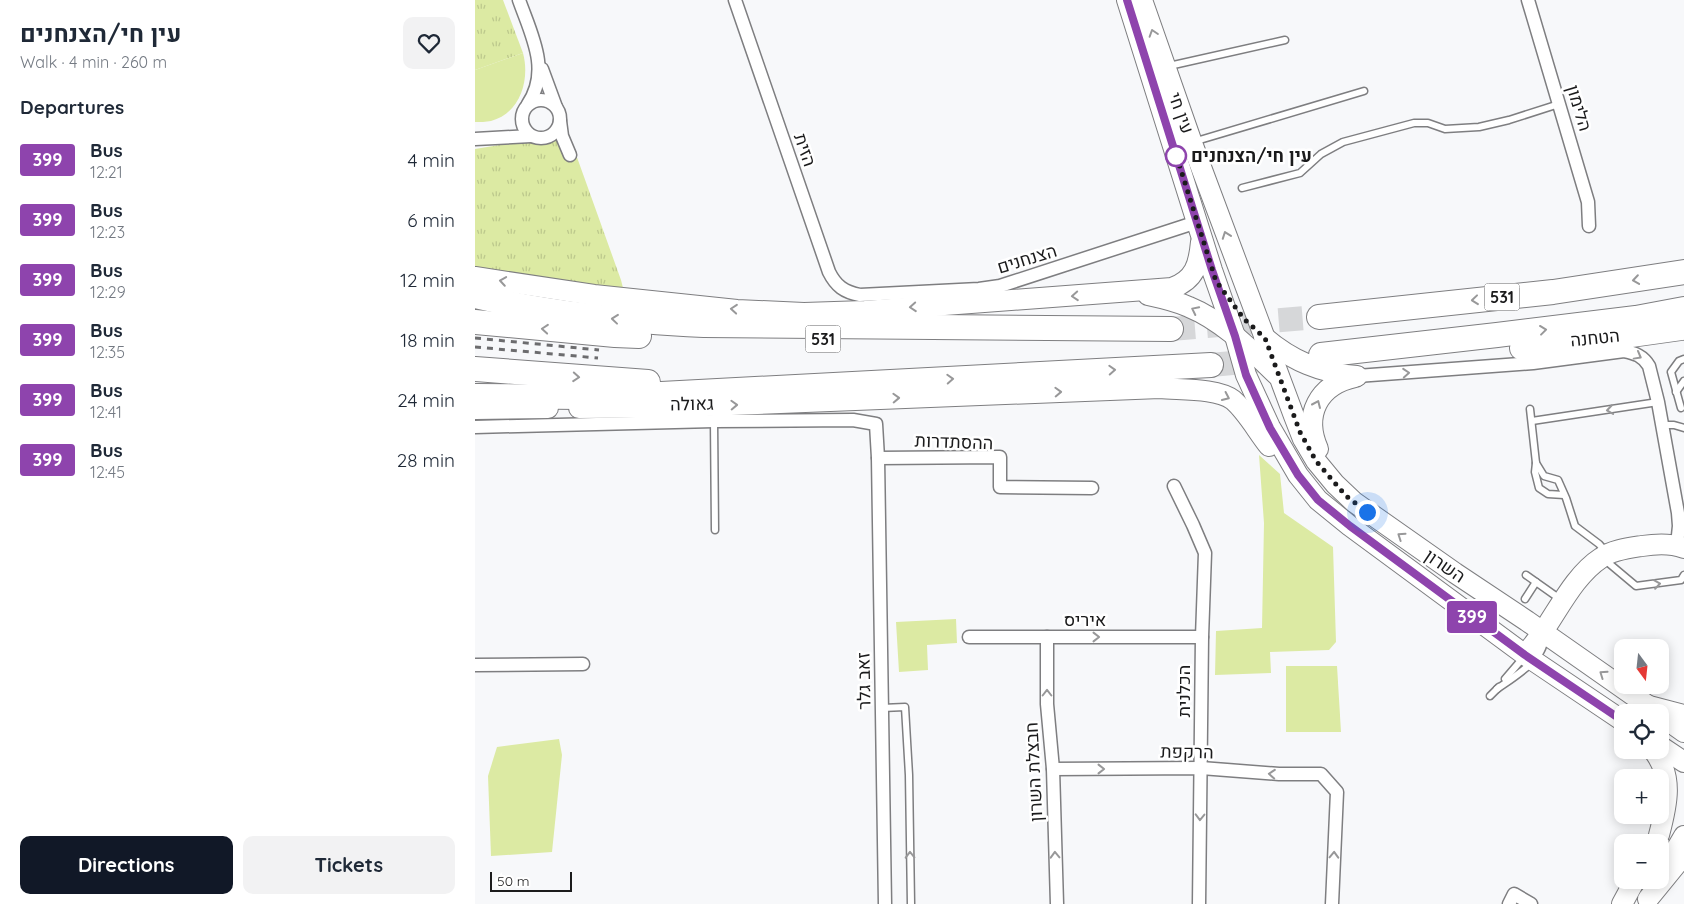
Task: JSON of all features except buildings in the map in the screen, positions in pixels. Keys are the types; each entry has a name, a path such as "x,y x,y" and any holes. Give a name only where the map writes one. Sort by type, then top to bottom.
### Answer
{"highway":[{"name":"531","path":"1319,317 1553,292 1684,272"},
{"name":"531","path":"475,296 588,316 704,325 1171,329 843,340 615,335 475,322"},
{"name":"531","path":"1321,355 1636,318 1682,318"},
{"path":"475,396 580,398 1211,365"},
{"path":"475,368 656,382 831,385"}],"main road":[{"name":"עין חי","path":"1127,0 1235,336"},
{"name":"עין חי","path":"1142,0 1192,143 1265,338"},
{"path":"475,277 594,295 763,312 865,311 1172,288 1186,282 1196,270 1200,230"},
{"path":"1216,281 1244,319 1286,354 1311,367 1331,373 1357,376"},
{"path":"1161,388 1193,381 1208,374 1224,360 1244,319 1246,288"},
{"path":"1124,292 1162,298 1189,306 1209,317 1235,336 1281,379"},
{"name":"השרון","path":"1235,336 1243,367 1255,398 1281,450 1309,490 1338,517 1529,658 1614,715"},
{"name":"השרון","path":"1265,338 1307,446 1324,471 1346,496 1383,524 1543,632 1645,704"},
{"path":"1346,496 1317,447 1312,431 1312,423 1316,406 1325,390 1338,381 1357,376"},
{"path":"475,409 679,407 1161,388 1213,392 1229,397 1239,406 1270,448 1298,475"},
{"path":"1529,658 1563,601 1581,578 1605,556 1636,547 1652,545 1680,547"},
{"path":"1669,713 1684,715"},
{"name":"השרון","path":"1669,721 1684,732"},
{"path":"1669,752 1684,762"},
{"path":"1658,834 1667,804 1668,787 1667,778 1659,759"},
{"path":"1660,834 1684,790"},
{"path":"1669,862 1684,836"},
{"path":"1646,902 1684,855"},
{"path":"1622,904 1630,889"},
{"path":"1646,902 1653,889"}],"street":[{"path":"519,0 555,107"},
{"name":"הזית","path":"735,0 829,272 836,284 843,290 860,296"},
{"name":"הלימון","path":"1528,0 1589,202 1589,226"},
{"path":"493,137 509,128 533,97 538,82 539,60"},
{"path":"540,100 547,100 555,107 560,114 562,136 570,155 559,146 536,137 523,127 525,109 540,100"},
{"path":"475,139 550,136 555,132 560,120"},
{"name":"הצנחנים","path":"860,296 1000,286 1200,230"},
{"name":"הטחנה","path":"1357,376 1533,363 1624,351 1637,355 1646,361 1651,372 1658,402 1680,501 1680,547"},
{"name":"גאולה","path":"475,427 713,421 853,420 876,424 878,458"},
{"name":"ההסתדרות","path":"878,458 1000,457 1000,487 1092,488"},
{"name":"זאב גלר","path":"878,458 885,904"},
{"name":"הכלנית","path":"1174,486 1205,554 1202,637 1199,904"},
{"name":"איריס","path":"969,637 1202,637"},
{"name":"חבצלת השרון","path":"1047,637 1047,704 1053,769 1057,904"},
{"path":"475,665 583,664"},
{"name":"הרקפת","path":"1053,769 1201,768 1279,774 1321,774 1337,792 1332,904"},
{"path":"1514,895 1531,904"}],"lane":[{"path":"1165,67 1285,40"},
{"path":"1192,143 1364,91"},
{"path":"1242,188 1301,173 1321,154 1343,142 1414,123 1428,123 1445,129 1479,127 1509,120 1559,104"},
{"path":"1681,408 1671,372 1679,361 1684,359"},
{"path":"1676,392 1684,381"},
{"path":"1532,421 1658,402"},
{"path":"1530,409 1536,463 1535,472 1539,488 1548,494 1565,495"},
{"path":"713,421 715,530"},
{"path":"1662,425 1674,425 1684,428"},
{"path":"1536,463 1544,476 1558,480 1575,526 1599,544 1605,556 1636,586 1681,580 1684,575"},
{"path":"1526,575 1563,601"},
{"path":"1525,599 1536,582"},
{"path":"1497,689 1517,667 1529,658"},
{"path":"1490,696 1529,658"},
{"path":"882,708 905,707 909,775 911,904"}],"green space":[{"path":"475,0 503,0 523,53 475,70"},
{"path":"523,53 525,63 524,84 516,103 510,111 501,117 491,121 475,122 475,70"},
{"path":"564,121 625,296 475,273 475,149 550,139"},
{"path":"1259,455 1280,474 1284,513 1333,547 1336,642 1329,650 1270,652 1271,673 1215,675 1216,631 1262,628 1264,523"},
{"path":"956,619 957,643 927,645 928,670 899,672 896,622"},
{"path":"1286,666 1337,666 1341,732 1286,732"},
{"path":"559,739 562,755 552,852 491,856 488,776 497,747"}],"tunnel":[{"path":"1171,329 1319,317"},
{"path":"1211,365 1264,360"}],"railway":[{"path":"475,338 599,350"},
{"path":"475,347 598,358"}],"bus line":[{"name":"399","path":"1127,0 1246,375 1270,428 1298,475 1318,500 1350,526 1525,655 1614,715"}],"place":[{"name":"עין חי/הצנחנים","path":"1176,156"}],"route":[{"path":"1176,156 1174,148 1216,281 1244,319 1265,338 1300,432 1316,461 1346,496 1367,512"}]}
